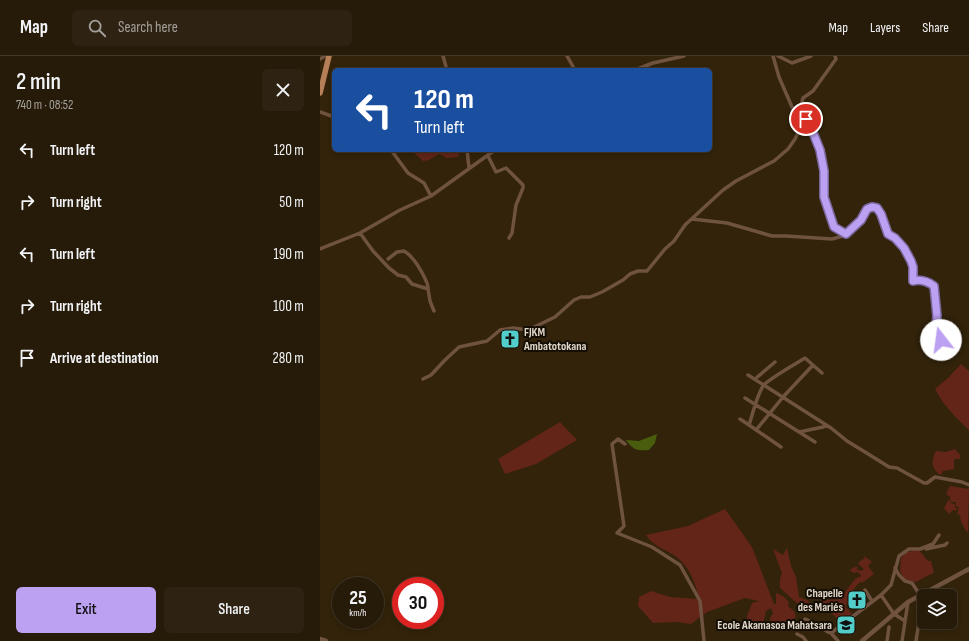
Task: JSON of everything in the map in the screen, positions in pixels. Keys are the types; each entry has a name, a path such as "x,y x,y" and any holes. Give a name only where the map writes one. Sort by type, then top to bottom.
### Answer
{"main road":[{"path":"320,93 329,56"}],"street":[{"path":"320,59 325,56"},
{"path":"444,56 447,68"},
{"path":"568,56 574,68"},
{"path":"640,68 652,63 684,56"},
{"path":"773,56 787,98 792,107 806,119 820,150 824,171 824,197 831,220 834,227 846,234"},
{"path":"778,56 792,63 811,56"},
{"path":"799,113 803,98 813,90 836,59 835,56"},
{"path":"320,112 332,116"},
{"path":"423,379 431,375 459,347 487,341 500,330 513,328 528,330 555,317 574,300 581,297 590,297 602,292 623,280 630,274 638,271 647,271 665,249 674,241 680,231 723,190 736,181 774,161 788,149 806,119"},
{"path":"392,152 408,173 424,183 431,196"},
{"path":"467,152 470,168"},
{"path":"320,249 360,233 400,210 431,196 488,156 491,152"},
{"path":"488,156 496,172 506,168 521,182 523,188 516,205 512,233 509,238"},
{"path":"692,219 727,223 772,236 832,239 846,234 861,220 867,209 872,207 877,208 881,214 888,234 895,238 904,248 911,261 913,267 913,281 920,279 934,286 937,316 936,327 941,340 934,347"},
{"path":"360,233 389,268 398,275 406,277 412,284 428,289"},
{"path":"388,259 397,252 404,252 412,258 419,267 428,285 430,301 434,311"},
{"path":"749,425 755,404 763,385 805,358 822,373"},
{"path":"755,379 775,362"},
{"path":"756,430 783,397 813,365"},
{"path":"748,375 826,425 847,441 886,465 897,468 924,483 927,483 935,477 962,482 969,485"},
{"path":"745,398 815,442"},
{"path":"740,419 781,447"},
{"path":"799,432 826,425"},
{"path":"625,444 618,439 612,444 624,526 617,533 652,546 680,565 700,601 704,641"},
{"path":"920,549 933,544 939,535"},
{"path":"831,633 881,595 891,585 899,556 909,549 920,549 944,545 947,543"},
{"path":"896,568 899,575 905,581 912,583 917,590"},
{"path":"931,589 969,569"},
{"path":"865,590 872,601"},
{"path":"881,595 894,614 905,621"},
{"path":"862,641 908,602 917,597"},
{"path":"902,641 908,602"},
{"path":"805,619 831,633 838,641"},
{"path":"887,641 889,627"},
{"path":"916,641 918,629"},
{"path":"797,634 803,637 806,641"},
{"path":"320,639 326,641"}],"shaded area":[{"path":"413,152 459,152 458,157 446,158 439,154 429,160 423,161"},
{"path":"961,364 969,371 969,430 946,406 935,389"},
{"path":"560,422 577,440 536,464 505,474 498,459"},
{"path":"657,434 655,443 649,450 636,449 626,440 639,441"},
{"path":"955,449 960,455 960,459 954,459 954,469 943,471 941,475 935,470 933,464 933,458 936,451 946,452"},
{"path":"950,486 969,489 968,533 961,522 960,515 957,514 959,507 956,507 956,502 951,502 950,497 946,494"},
{"path":"949,499 951,503 955,504 955,508 957,508 956,511 953,510 949,514 944,508"},
{"path":"725,509 752,547 774,604 776,604 776,593 783,596 789,602 788,606 794,611 796,617 785,625 782,630 778,630 771,627 770,618 773,613 771,608 766,611 763,624 760,626 747,623 747,616 752,603 759,601 745,598 707,612 691,624 676,622 653,623 638,606 639,597 651,591 670,597 699,599 692,577 686,567 678,558 653,543 646,535 688,526"},
{"path":"787,548 791,566 796,577 799,597 807,600 814,607 799,605 780,588 782,573 773,549 783,555"},
{"path":"919,550 928,561 931,561 934,573 916,582 904,579 900,571 901,558 907,552"},
{"path":"863,555 872,562 868,566 874,574 862,583 860,582 847,597 851,601 845,606 852,614 841,622 820,603 824,600 840,599 855,579 861,576 857,572 854,573 850,571 856,566 858,568 856,569 861,571 864,569 858,564 865,558"}],"place":[{"name":"FJKM Ambatotokana","path":"510,339"},
{"name":"Chapelle des Mariés","path":"857,600"},
{"name":"Ecole Akamasoa Mahatsara","path":"846,625"}],"route":[{"path":"806,119 820,150 824,171 824,197 834,227 846,234 861,220 867,209 872,207 877,208 881,214 888,234 895,238 904,248 911,261 913,267 913,281 920,279 934,286 937,316 936,327 940,334 941,340"}]}
